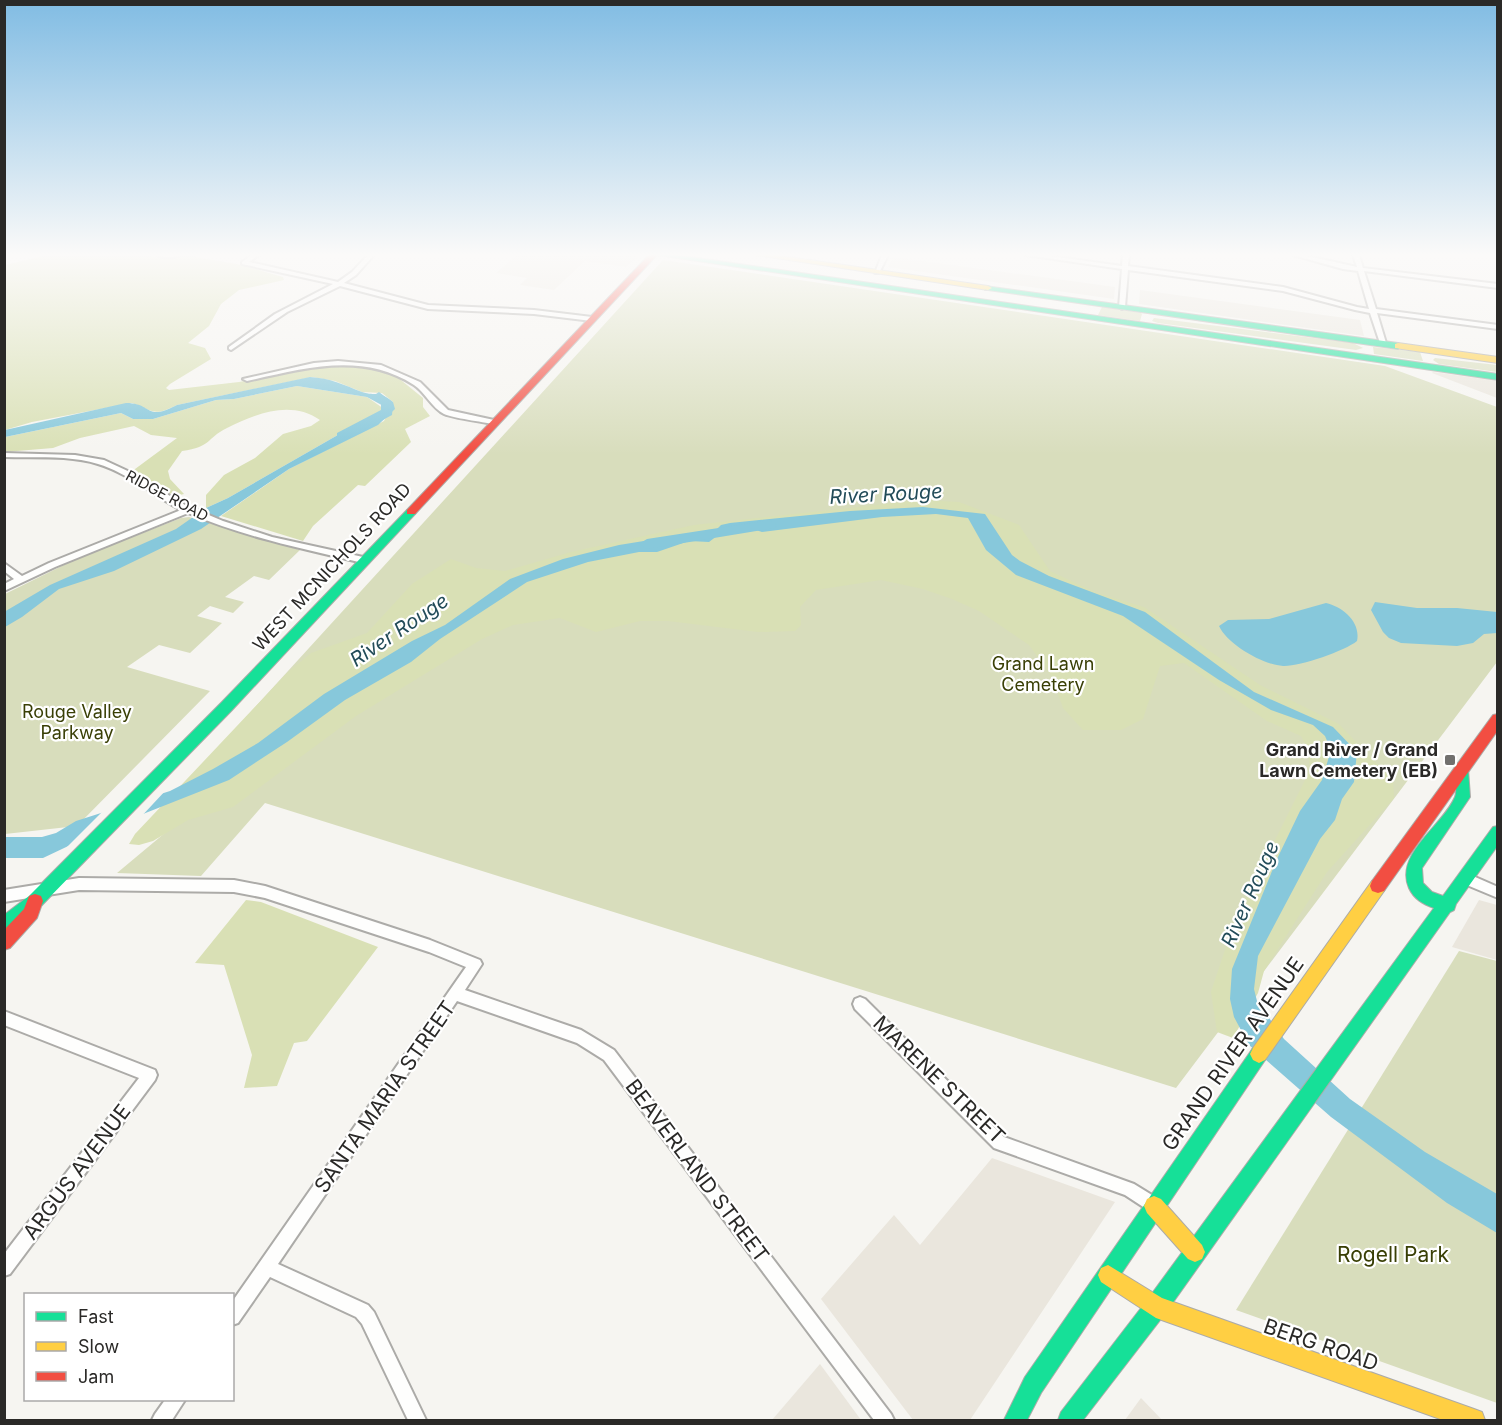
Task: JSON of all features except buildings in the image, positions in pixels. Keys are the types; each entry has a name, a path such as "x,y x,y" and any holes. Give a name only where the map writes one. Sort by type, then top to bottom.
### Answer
{"main road":[{"name":"WEST MCNICHOLS ROAD","path":"4,925 20,910 35,901 144,791 590,322"},
{"path":"1122,322 1497,377"},
{"path":"1149,322 1154,326"},
{"path":"1227,322 1383,343 1497,362"},
{"path":"1354,355 1369,350 1362,340"},
{"path":"1442,369 1428,362 1426,358 1447,357 1497,362"},
{"name":"GRAND RIVER AVENUE","path":"1015,1420 1033,1385 1247,1070 1497,718"},
{"path":"1448,905 1423,897 1414,887 1412,878 1414,866 1463,797 1461,770"},
{"path":"1069,1420 1156,1307 1448,905 1497,832"},
{"name":"WEST MCNICHOLS ROAD","path":"4,942 31,914 35,901"},
{"path":"1154,1206 1195,1252"},
{"name":"BERG ROAD","path":"1108,1275 1156,1307 1473,1420"}],"street":[{"path":"231,348 269,322"},
{"path":"1377,322 1383,343"},
{"path":"1455,322 1497,327"},
{"path":"247,379 326,364 379,366 417,384 446,412 495,422"},
{"name":"RIDGE ROAD","path":"4,455 75,457 101,462 129,475 189,511 220,523 270,539 363,560"},
{"path":"4,588 189,511"},
{"path":"4,566 21,580"},
{"path":"1466,879 1497,893"},
{"name":"SANTA MARIA STREET","path":"47,889 79,884 234,886 265,892 430,946 475,964 234,1314"},
{"path":"4,896 47,889"},
{"name":"BEAVERLAND STREET","path":"456,994 581,1037 609,1055 885,1420"},
{"name":"MARENE STREET","path":"860,1004 999,1143 1130,1189 1154,1206"},
{"name":"ARGUS AVENUE","path":"4,1018 150,1075 4,1268"},
{"path":"267,1267 362,1311 368,1318 417,1420"},
{"path":"161,1420 175,1401"}],"shaded area":[{"path":"1262,322 1360,322 1364,336"},
{"path":"1432,373 1497,381 1497,398"},
{"path":"1479,900 1497,905 1497,960 1452,947"},
{"path":"992,1158 1115,1202 970,1420 913,1420 821,1299 894,1215 920,1245"},
{"path":"820,1364 861,1420 772,1420"},
{"path":"1141,1398 1162,1420 1125,1420"}],"green space":[{"path":"5,322 211,322 188,343 205,348 211,359 170,384 166,388 169,390 239,382 305,369 343,366 380,368 391,372 423,398 423,407 430,416 405,429 411,442 365,486 358,485 313,526 303,541 221,516 289,469 384,421 393,402 382,393 362,392 335,381 312,377 177,405 158,412 132,403 32,422 5,430"},
{"name":"Grand Lawn Cemetery","path":"607,322 1082,322 1385,366 1497,407 1497,662 1176,1088 265,803 201,876 117,873 184,817 185,784"},
{"path":"1154,322 1182,322 1353,343 1363,348 1356,350"},
{"path":"1373,347 1420,352 1423,361 1374,354"},
{"path":"1435,358 1497,365 1497,372 1439,364 1433,360"},
{"path":"297,386 367,397 387,411 378,422 350,428 228,498 206,508 206,495 224,475 255,458 283,434 311,426 320,420 297,411 274,411 238,423 220,432 204,445 182,451 168,471 170,479 184,494 175,496 131,472 177,438 151,435 134,426 80,438 53,448 5,452 5,437 121,413 133,419 153,419 216,400 234,399"},
{"path":"922,500 959,502 1019,525 1050,571 1097,593 1144,607 1260,685 1339,724 1393,781 1394,798 1327,872 1264,971 1258,993 1233,1038 1217,1032 1211,992 1235,920 1310,770 1308,750 1301,736 1267,721 1184,663 1160,666 1143,719 1121,730 1083,730 1063,708 1052,677 1029,645 979,611 952,599 923,589 881,580 816,590 800,607 801,625 795,631 758,632 668,621 640,621 596,632 560,618 513,625 482,639 356,716 233,807 188,820 153,841 139,845 129,844 135,834 287,673 311,653 367,633 412,584 451,559 476,568 505,571 571,552 694,525"},
{"name":"Rouge Valley Parkway","path":"189,517 300,550 269,580 254,576 225,597 244,602 233,613 210,606 197,616 222,623 190,653 159,645 127,667 210,691 77,826 5,834 5,594 76,559 181,518"},
{"path":"246,900 261,902 378,947 307,1041 294,1043 277,1086 244,1088 252,1055 224,965 195,963"},
{"name":"Rogell Park","path":"1459,951 1497,961 1497,1403 1236,1310"}],"water":[{"path":"310,377 330,380 367,393 384,396 393,402 395,409 378,425 289,469 201,529 114,571 59,589 5,627 4,612 50,585 176,529 206,508 228,498 350,428 378,422 387,408 367,397 297,386 234,399 216,400 153,419 133,419 121,413 5,437 5,430 126,403 159,412 177,405"},
{"path":"923,507 985,514 1012,555 1020,561 1049,576 1145,612 1254,692 1333,727 1357,752 1354,782 1342,799 1335,820 1320,839 1258,956 1254,989 1257,1001 1284,1039 1350,1099 1425,1152 1497,1194 1497,1233 1447,1203 1331,1117 1249,1045 1234,1017 1230,999 1232,969 1277,859 1300,811 1322,780 1331,750 1325,736 1313,725 1271,710 1219,680 1123,616 1016,575 986,550 968,518 936,514 882,517 762,532 744,526 726,529 709,542 689,541 657,552 639,552 588,562 527,582 440,639 411,662 345,700 229,780 100,831 43,858 5,858 5,837 42,837 56,833 76,821 170,791 213,769 258,743 324,694 412,641 445,625 510,579 563,559 619,545 650,540 673,540 687,535 710,536 721,525 730,523 850,511"},
{"path":"1375,602 1417,608 1457,608 1497,612 1497,633 1484,634 1473,643 1457,646 1401,643 1389,638 1383,632 1371,610"},
{"path":"1326,603 1339,608 1349,616 1358,634 1357,641 1332,654 1290,666 1275,665 1256,658 1230,640 1219,626 1228,620 1269,619"}],"pier":[{"path":"166,790 139,819 59,855 107,807"}],"waterway":[{"name":"River Rouge","path":"342,436 388,412 387,403 379,396"},
{"name":"River Rouge","path":"647,544 770,525"}],"traffic: fast":[{"path":"1117,322 1498,377"},
{"path":"1225,322 1398,346"},
{"path":"4,925 35,901 227,706 411,512"},
{"path":"1448,905 1421,893 1415,882 1414,866 1463,797 1461,769"},
{"path":"1069,1420 1156,1307 1498,832"},
{"path":"1015,1420 1033,1385 1259,1054"}],"traffic: slow":[{"path":"1398,346 1498,360"},
{"path":"1259,1054 1378,886"},
{"path":"1154,1206 1195,1252"},
{"path":"1108,1275 1156,1307"},
{"path":"1156,1307 1474,1420"}],"traffic: jam":[{"path":"411,512 590,322"},
{"path":"1378,886 1498,719"},
{"path":"4,942 31,913 35,901"}],"place":[{"name":"Grand River / Grand Lawn Cemetery (EB)","path":"1450,760"}]}
